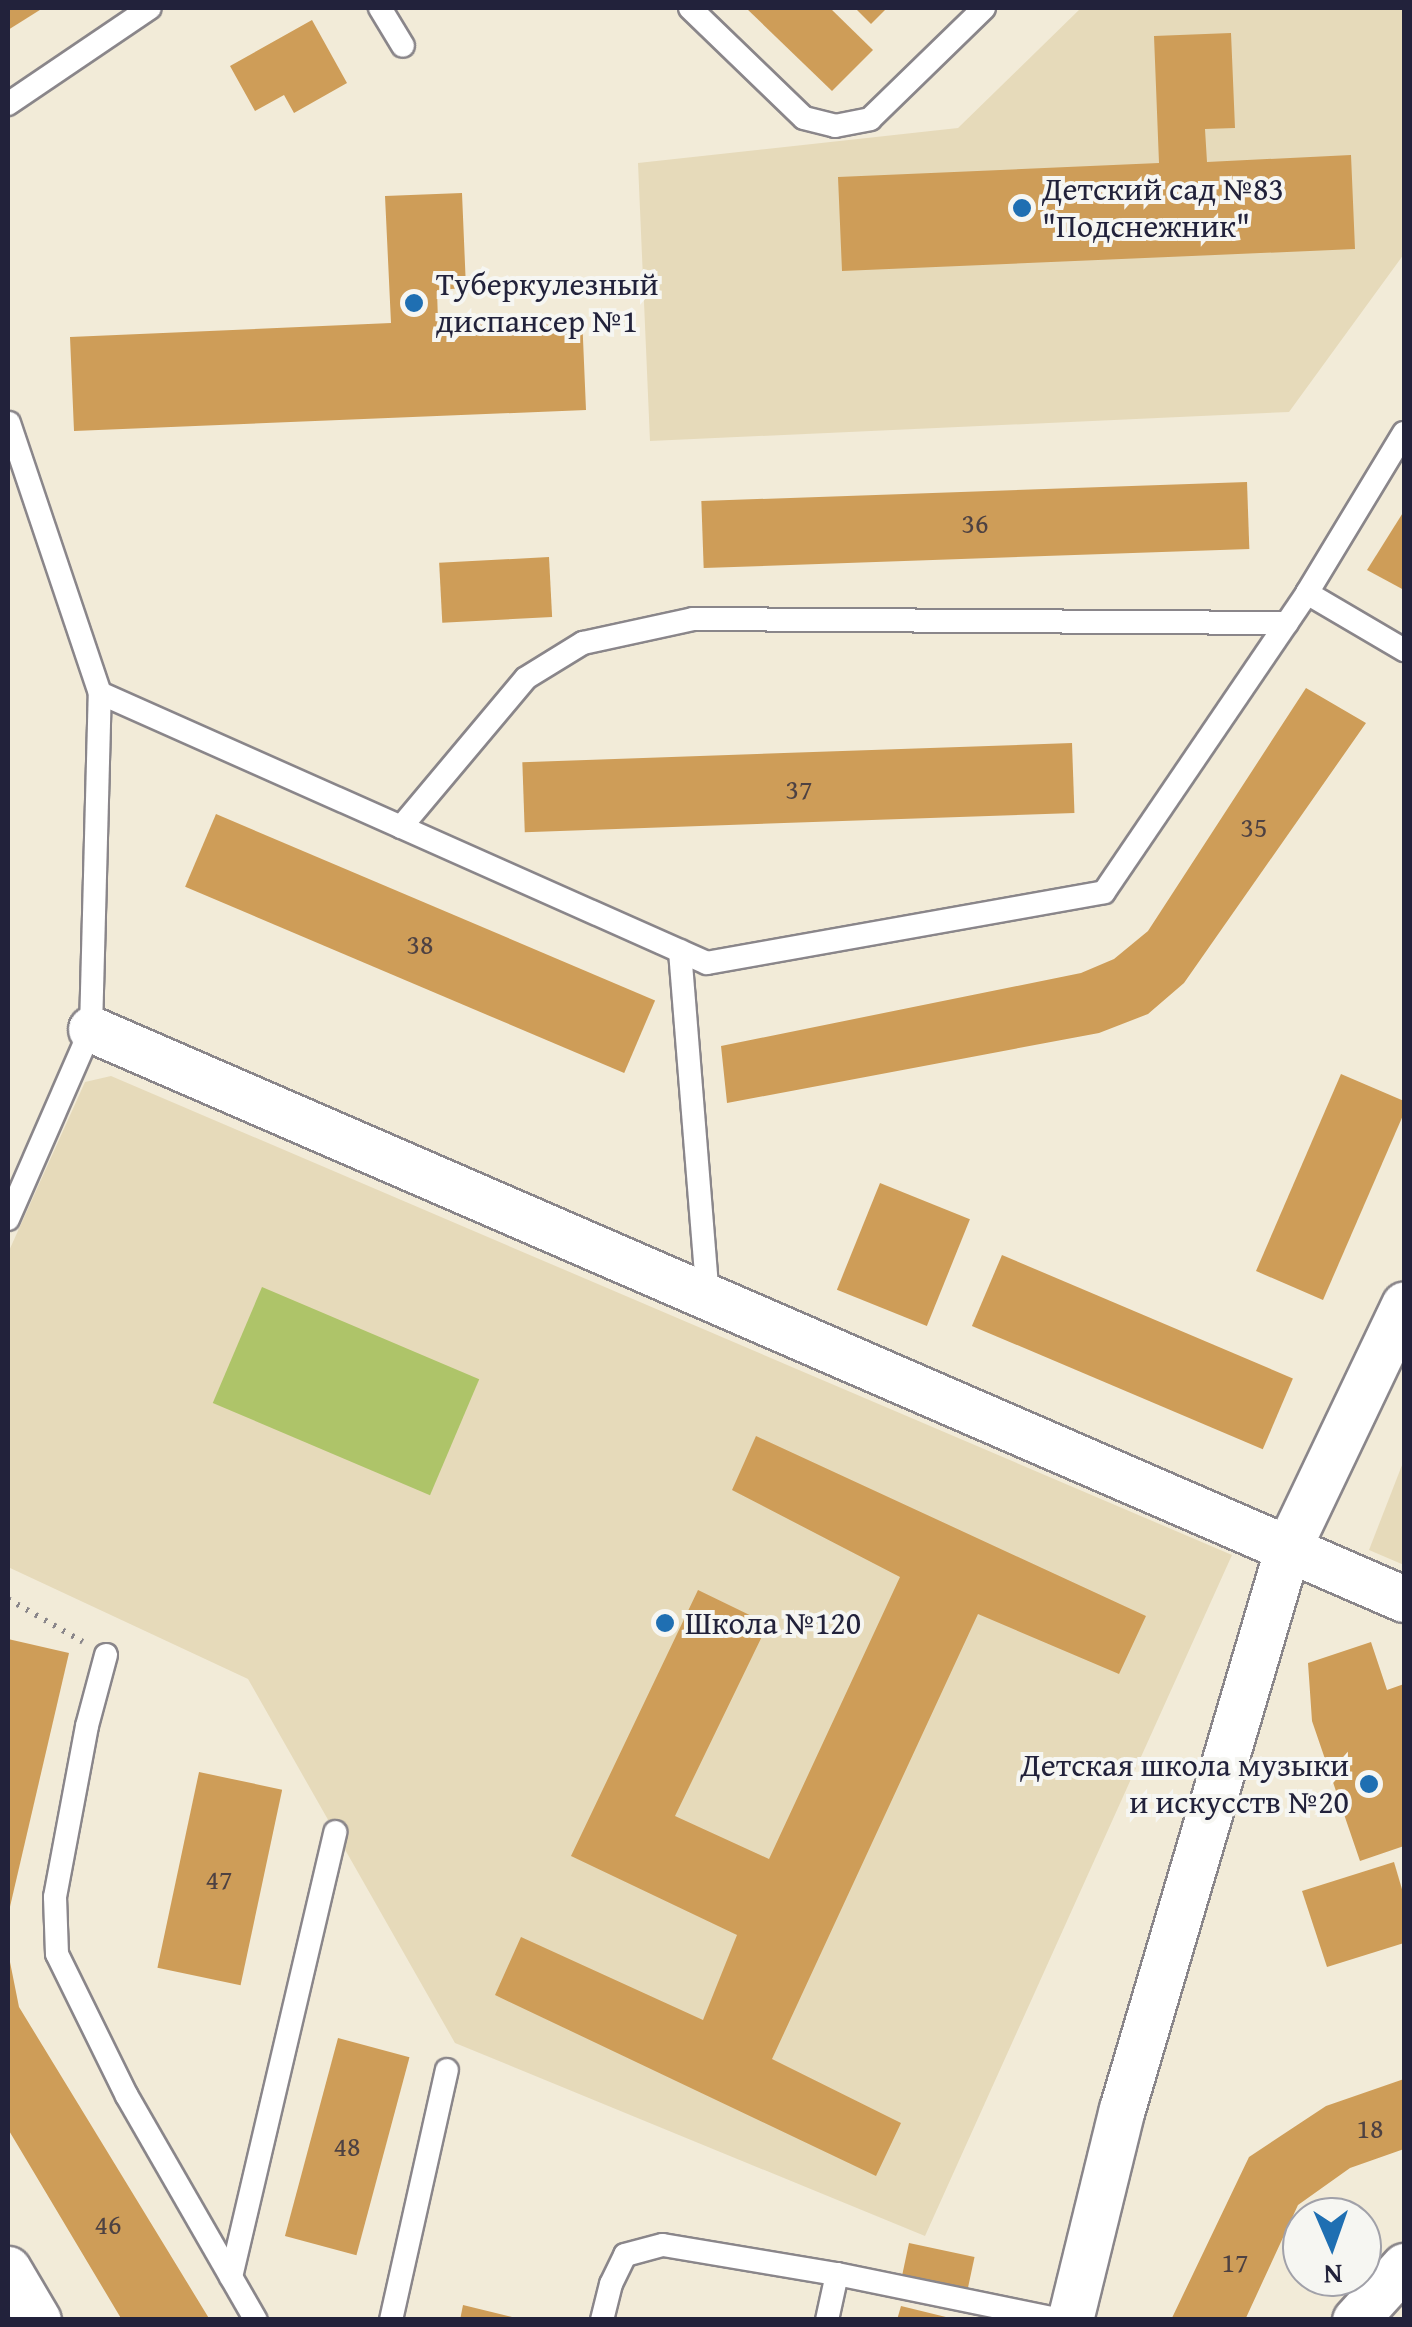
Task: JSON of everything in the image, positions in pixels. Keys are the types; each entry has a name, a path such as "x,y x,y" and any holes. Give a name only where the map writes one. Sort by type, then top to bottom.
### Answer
{"street":[{"path":"91,1029 1404,1599"},
{"path":"1070,2320 1122,2108 1288,1550 1404,1305"},
{"path":"1354,2320 1404,2266"},
{"path":"8,2269 38,2320"}],"lane":[{"path":"8,104 150,8"},
{"path":"380,8 403,46"},
{"path":"690,8 804,118 835,126 870,119 984,8"},
{"path":"8,422 100,693 91,1029 8,1220"},
{"path":"100,693 707,963 1104,892 1308,592 1404,434"},
{"path":"1308,592 1404,650"},
{"path":"401,826 526,678 582,643 692,619 1287,622"},
{"path":"680,951 708,1298"},
{"path":"106,1656 87,1726 55,1896 57,1954 127,2096 256,2320"},
{"path":"231,2277 335,1832"},
{"path":"391,2320 447,2070"},
{"path":"602,2320 610,2284 625,2255 662,2245 837,2274 1061,2320"},
{"path":"827,2320 837,2274"}],"path":[{"path":"8,1599 106,1656"}],"shaded area":[{"name":"Детский сад №83 \"Подснежник\"","path":"1081,8 1404,8 1404,254 1289,412 650,441 638,163 958,128"},
{"name":"Школа №120","path":"111,1076 1232,1555 925,2236 455,2043 248,1679 8,1567 8,1253 85,1082"},
{"path":"1404,1460 1404,1565 1369,1550"}],"green space":[{"path":"262,1287 479,1379 430,1495 213,1403"}],"building":[{"path":"8,8 43,8 8,30"},
{"path":"746,8 830,8 873,50 832,91"},
{"path":"855,8 887,8 871,24"},
{"path":"312,20 347,83 294,113 284,95 255,111 230,66"},
{"path":"1231,33 1235,128 1205,129 1207,162 1351,155 1355,249 842,271 838,177 1159,163 1154,36"},
{"name":"Туберкулезный диспансер №1","path":"462,193 466,288 437,290 438,322 582,315 586,410 74,431 70,337 391,323 385,196"},
{"path":"1247,482 1249,549 704,568 701,501"},
{"path":"1404,511 1404,590 1367,570"},
{"path":"549,557 552,617 442,623 439,563"},
{"path":"1306,688 1366,723 1184,983 1148,1014 1099,1033 727,1103 721,1046 1081,973 1114,959 1148,931"},
{"path":"1072,743 1074,813 525,832 522,762"},
{"path":"216,814 655,1000 624,1073 185,887"},
{"path":"1341,1074 1404,1101 1404,1113 1323,1300 1256,1271"},
{"path":"880,1183 970,1219 927,1326 837,1290"},
{"path":"1002,1255 1293,1378 1263,1449 972,1326"},
{"path":"756,1436 1146,1616 1119,1674 978,1614 772,2059 901,2123 876,2176 495,1995 521,1937 703,2020 737,1935 571,1856 698,1590 768,1624 675,1816 769,1859 900,1577 732,1490"},
{"path":"8,1639 69,1653 9,1911 8,1911"},
{"name":"Детская школа музыки и искусств №20","path":"1371,1642 1387,1690 1404,1684 1404,1846 1360,1861 1312,1721 1308,1663"},
{"path":"199,1772 282,1790 241,1985 157,1968"},
{"path":"1394,1862 1404,1896 1404,1943 1327,1967 1302,1891"},
{"path":"8,1952 19,2007 210,2320 122,2320 8,2129"},
{"path":"338,2038 409,2057 356,2255 285,2236"},
{"path":"1404,2079 1404,2149 1350,2168 1309,2197 1282,2197 1282,2240 1245,2320 1171,2320 1249,2157 1326,2106"},
{"path":"909,2243 975,2257 966,2295 901,2281"},
{"path":"463,2305 516,2318 516,2320 460,2320"},
{"path":"901,2306 950,2318 950,2320 897,2320"}],"place":[{"name":"Детский сад №83 \"Подснежник\"","path":"1022,208"},
{"name":"Туберкулезный диспансер №1","path":"414,303"},
{"name":"Школа №120","path":"665,1623"},
{"name":"Детская школа музыки и искусств №20","path":"1369,1784"}]}
